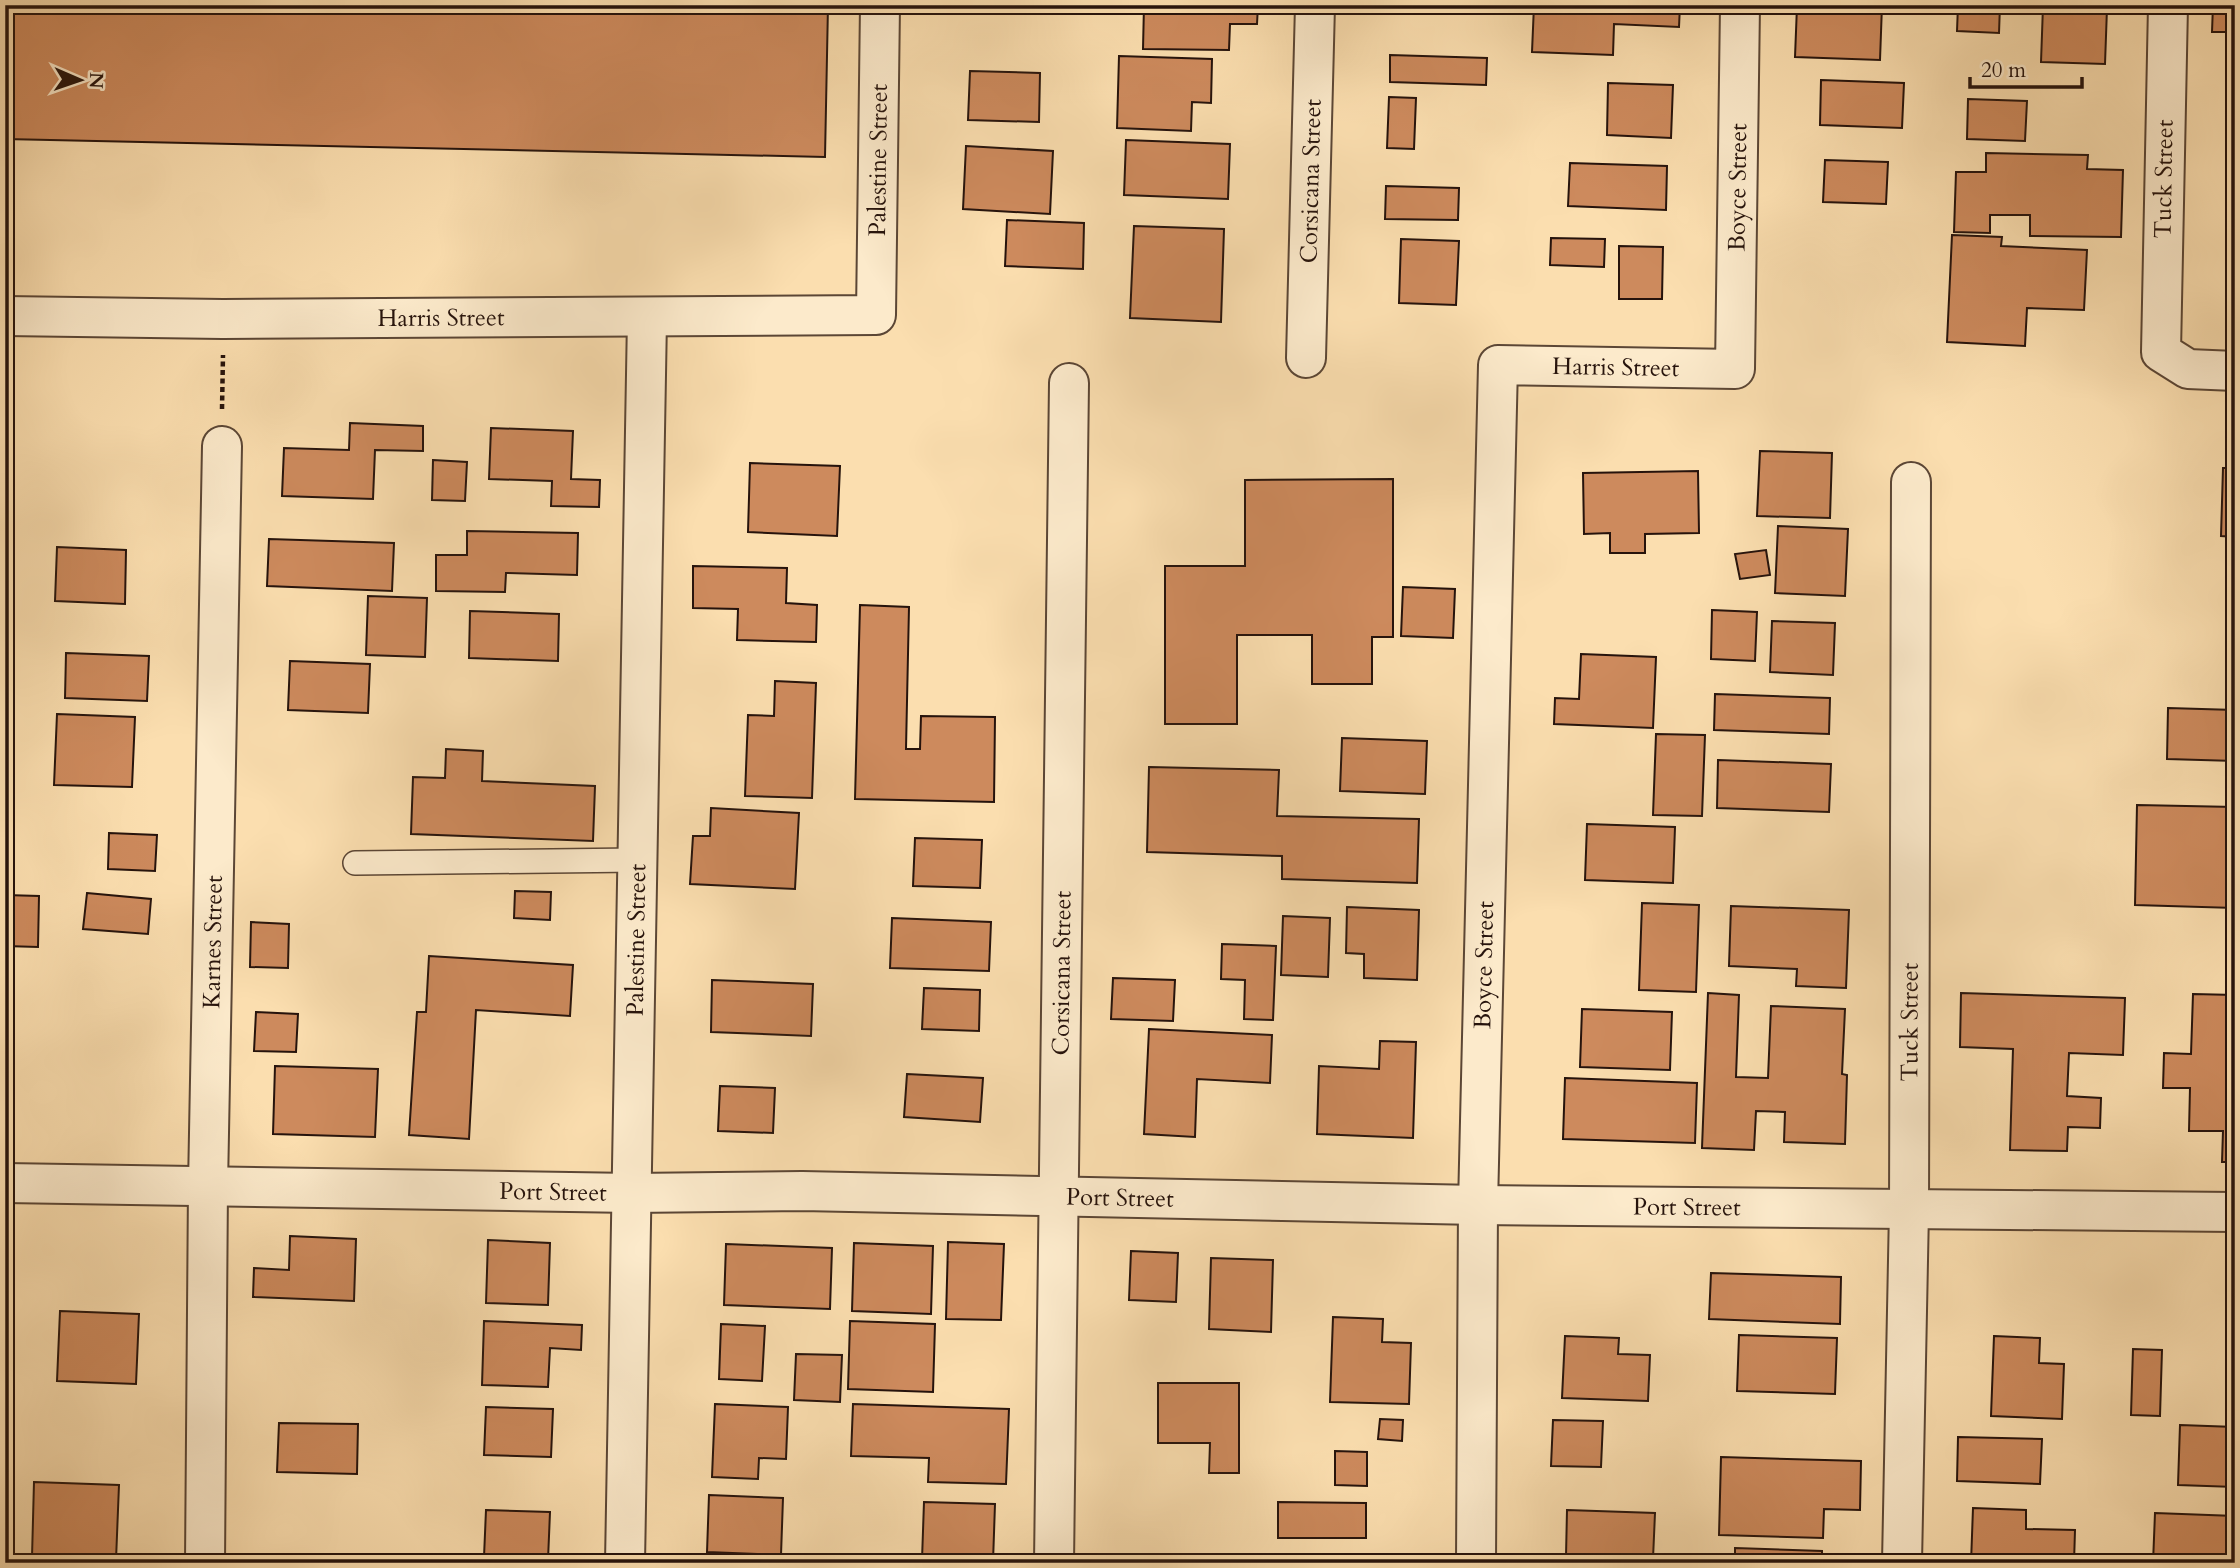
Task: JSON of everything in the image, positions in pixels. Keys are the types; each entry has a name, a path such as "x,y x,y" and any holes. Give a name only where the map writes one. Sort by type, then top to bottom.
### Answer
{"street":[{"name":"Palestine Street","path":"876,315 880,5"},
{"name":"Corsicana Street","path":"1306,358 1315,5"},
{"name":"Boyce Street","path":"1735,369 1740,5"},
{"name":"Tuck Street","path":"2168,5 2161,352 2188,369 2235,371"},
{"name":"Harris Street","path":"5,316 223,319 876,315"},
{"name":"Palestine Street","path":"625,1563 647,318"},
{"name":"Harris Street","path":"1498,365 1735,369"},
{"name":"Boyce Street","path":"1476,1563 1478,1205 1498,365"},
{"name":"Corsicana Street","path":"1054,1563 1069,383"},
{"name":"Karnes Street","path":"205,1563 208,1186 222,446"},
{"name":"Tuck Street","path":"1902,1563 1909,1210 1911,482"},
{"name":"Port Street","path":"5,1183 632,1193 802,1192 1478,1205 2235,1212"}],"lane":[{"path":"355,863 638,860"}],"path":[{"path":"222,446 223,319"}],"building":[{"path":"5,5 828,5 825,157 5,139"},
{"path":"1144,5 1258,5 1257,24 1230,24 1229,50 1143,49"},
{"path":"1534,5 1680,5 1679,27 1614,24 1613,55 1532,52"},
{"path":"1882,5 1880,60 1795,57 1797,6"},
{"path":"1958,5 2000,5 1999,33 1957,31"},
{"path":"2213,5 2235,5 2235,32 2212,32"},
{"path":"2043,6 2107,8 2105,64 2041,62"},
{"path":"1390,55 1487,58 1486,85 1390,82"},
{"path":"1119,56 1212,59 1211,103 1192,102 1191,131 1117,128"},
{"path":"970,71 1040,73 1039,122 968,120"},
{"path":"1821,80 1904,83 1902,128 1820,125"},
{"path":"1608,83 1673,85 1671,138 1607,135"},
{"path":"1389,97 1416,98 1414,149 1387,148"},
{"path":"1968,99 2027,101 2025,141 1967,139"},
{"path":"1126,140 1230,144 1228,199 1124,195"},
{"path":"966,146 1053,151 1050,214 963,209"},
{"path":"1986,153 2088,155 2087,169 2123,170 2121,237 2030,236 2030,215 1990,215 1990,233 1954,232 1956,172 1986,172"},
{"path":"1825,160 1888,162 1886,204 1823,202"},
{"path":"1570,163 1667,166 1666,210 1568,206"},
{"path":"1386,186 1459,188 1458,220 1385,219"},
{"path":"1007,220 1084,223 1083,269 1005,266"},
{"path":"1134,226 1224,229 1221,322 1130,318"},
{"path":"1952,235 2002,237 2001,246 2087,250 2084,310 2027,308 2025,346 1947,342"},
{"path":"1551,238 1605,239 1604,267 1550,265"},
{"path":"1401,239 1459,241 1456,305 1399,303"},
{"path":"1619,246 1663,247 1662,299 1619,299"},
{"path":"350,423 423,426 423,451 375,450 373,499 282,496 284,448 349,450"},
{"path":"491,428 573,431 571,479 600,480 599,507 551,506 552,481 489,479"},
{"path":"1760,451 1832,453 1830,518 1757,516"},
{"path":"433,460 467,462 465,501 432,500"},
{"path":"750,463 840,466 837,536 748,532"},
{"path":"2223,468 2235,468 2235,537 2221,536"},
{"path":"1698,471 1699,533 1645,534 1645,553 1610,553 1610,533 1584,534 1583,473"},
{"path":"1393,479 1393,637 1372,637 1372,684 1312,684 1312,635 1237,635 1237,724 1165,724 1165,566 1245,566 1245,480"},
{"path":"1778,526 1848,529 1845,596 1775,593"},
{"path":"467,531 578,533 577,575 506,573 505,592 436,591 436,555 467,555"},
{"path":"269,539 394,543 392,591 267,586"},
{"path":"57,547 126,550 125,604 55,601"},
{"path":"1766,550 1770,575 1740,579 1735,554"},
{"path":"693,566 787,568 786,603 817,605 816,642 737,640 738,609 693,608"},
{"path":"1403,587 1455,589 1453,638 1401,636"},
{"path":"368,596 427,598 425,657 366,655"},
{"path":"860,605 909,607 906,749 920,749 921,716 995,717 994,802 855,799"},
{"path":"1712,610 1757,612 1755,661 1711,659"},
{"path":"470,611 559,614 558,661 469,658"},
{"path":"1772,621 1835,623 1833,675 1770,672"},
{"path":"66,653 149,656 147,701 65,698"},
{"path":"1581,654 1656,657 1653,728 1554,724 1555,698 1579,699"},
{"path":"290,661 370,664 368,713 288,710"},
{"path":"775,681 816,683 812,798 745,796 748,715 774,716"},
{"path":"1715,694 1830,698 1829,734 1714,730"},
{"path":"2168,708 2235,710 2235,761 2167,759"},
{"path":"57,714 135,717 132,787 54,785"},
{"path":"1656,734 1705,735 1702,816 1653,815"},
{"path":"1342,738 1427,741 1425,794 1340,791"},
{"path":"446,749 483,751 482,781 595,786 593,841 411,834 413,777 445,778"},
{"path":"1718,760 1831,764 1829,812 1717,808"},
{"path":"1149,767 1279,770 1277,816 1419,819 1417,883 1282,879 1282,856 1147,852"},
{"path":"2137,805 2235,807 2235,908 2135,905"},
{"path":"711,808 799,813 795,889 690,884 693,836 710,836"},
{"path":"1587,824 1675,827 1673,883 1585,880"},
{"path":"109,833 157,835 155,871 108,869"},
{"path":"915,838 982,840 980,888 913,886"},
{"path":"515,891 551,892 550,920 514,918"},
{"path":"87,893 151,899 148,934 83,929"},
{"path":"5,895 39,896 38,947 5,946"},
{"path":"1642,903 1699,905 1696,992 1639,990"},
{"path":"1731,906 1849,910 1846,988 1796,986 1797,969 1729,966"},
{"path":"1347,907 1419,910 1417,980 1364,978 1364,954 1346,953"},
{"path":"1283,916 1330,918 1328,977 1281,975"},
{"path":"892,918 991,922 989,971 890,968"},
{"path":"251,922 289,924 288,968 250,967"},
{"path":"1222,944 1276,946 1273,1020 1244,1019 1245,980 1221,979"},
{"path":"429,956 573,965 570,1016 476,1010 469,1139 409,1135 417,1012 426,1012"},
{"path":"1113,978 1175,980 1173,1021 1111,1019"},
{"path":"712,980 813,984 811,1036 711,1032"},
{"path":"924,988 980,990 979,1031 922,1029"},
{"path":"1708,993 1739,995 1736,1077 1768,1078 1771,1006 1845,1009 1842,1074 1847,1075 1845,1144 1784,1142 1785,1112 1756,1111 1754,1150 1702,1148"},
{"path":"1961,993 2125,998 2123,1055 2069,1053 2067,1096 2101,1098 2100,1128 2068,1127 2067,1151 2010,1150 2013,1049 1960,1047"},
{"path":"2193,994 2235,995 2235,1162 2222,1162 2223,1131 2189,1131 2190,1088 2163,1088 2164,1053 2191,1054"},
{"path":"1582,1009 1672,1012 1670,1070 1580,1067"},
{"path":"256,1012 298,1014 296,1052 254,1051"},
{"path":"1149,1029 1272,1035 1270,1083 1197,1079 1195,1137 1144,1134"},
{"path":"1380,1041 1416,1042 1413,1138 1317,1134 1319,1066 1379,1069"},
{"path":"275,1066 378,1069 375,1137 273,1134"},
{"path":"907,1074 983,1078 980,1122 904,1117"},
{"path":"1565,1078 1697,1083 1695,1143 1563,1139"},
{"path":"720,1086 775,1088 773,1133 718,1131"},
{"path":"290,1236 356,1239 354,1301 253,1297 254,1268 289,1270"},
{"path":"488,1240 550,1243 548,1305 486,1303"},
{"path":"948,1242 1004,1244 1001,1320 946,1319"},
{"path":"854,1243 933,1246 931,1314 852,1311"},
{"path":"726,1244 832,1248 830,1309 724,1305"},
{"path":"1131,1251 1178,1253 1176,1302 1129,1300"},
{"path":"1211,1258 1273,1260 1271,1332 1209,1329"},
{"path":"1711,1273 1841,1277 1840,1324 1709,1319"},
{"path":"60,1311 139,1314 136,1384 57,1381"},
{"path":"1333,1317 1383,1319 1382,1342 1411,1343 1409,1404 1330,1402"},
{"path":"484,1321 582,1325 581,1350 550,1348 548,1387 482,1385"},
{"path":"850,1321 935,1324 933,1392 848,1389"},
{"path":"721,1324 765,1326 762,1381 719,1379"},
{"path":"1739,1335 1837,1338 1835,1394 1737,1391"},
{"path":"1565,1336 1619,1338 1618,1354 1650,1355 1648,1401 1562,1398"},
{"path":"1994,1336 2040,1338 2039,1363 2064,1364 2062,1419 1991,1416"},
{"path":"2133,1349 2162,1350 2160,1416 2131,1415"},
{"path":"796,1354 842,1355 840,1402 794,1400"},
{"path":"1158,1383 1239,1383 1239,1473 1209,1473 1210,1443 1158,1443"},
{"path":"715,1404 788,1407 786,1459 759,1458 758,1479 712,1477"},
{"path":"853,1404 1009,1409 1006,1484 928,1482 929,1458 851,1456"},
{"path":"486,1407 553,1409 551,1457 484,1455"},
{"path":"1380,1419 1403,1420 1402,1441 1378,1439"},
{"path":"1553,1420 1603,1421 1601,1467 1551,1466"},
{"path":"279,1423 358,1424 357,1474 277,1472"},
{"path":"2180,1425 2235,1427 2235,1487 2178,1485"},
{"path":"1958,1437 2042,1439 2040,1484 1957,1481"},
{"path":"1335,1451 1367,1452 1367,1486 1335,1485"},
{"path":"1721,1457 1861,1461 1860,1510 1824,1509 1823,1538 1719,1535"},
{"path":"34,1482 119,1485 116,1560 32,1557"},
{"path":"709,1495 783,1498 781,1555 707,1552"},
{"path":"924,1502 995,1504 993,1562 922,1560"},
{"path":"1278,1502 1366,1503 1366,1538 1278,1538"},
{"path":"1973,1508 2026,1510 2026,1529 2075,1530 2074,1563 1971,1563"},
{"path":"486,1510 550,1512 548,1560 484,1557"},
{"path":"1567,1510 1655,1513 1653,1559 1566,1556"},
{"path":"2155,1513 2235,1516 2235,1563 2153,1563"},
{"path":"1735,1548 1822,1551 1822,1563 1735,1563"}]}
